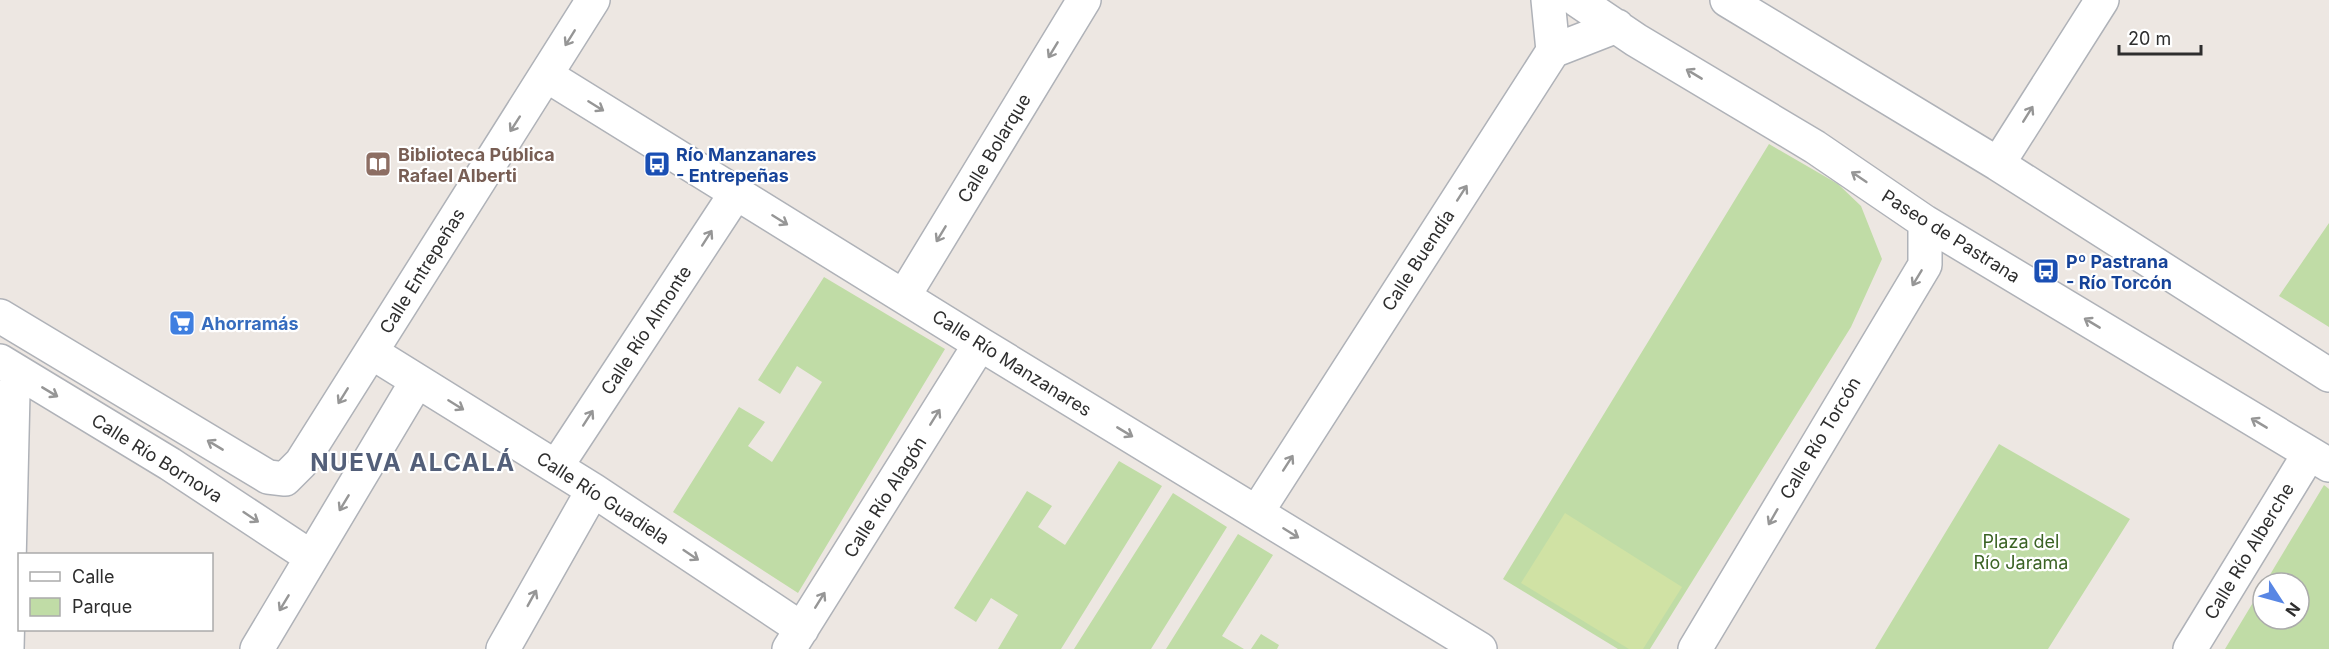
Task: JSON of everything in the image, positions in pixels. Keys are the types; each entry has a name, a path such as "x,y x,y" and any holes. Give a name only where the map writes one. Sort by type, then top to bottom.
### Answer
{"street":[{"name":"Calle Entrepeñas","path":"1,321 268,477 285,479 301,463 594,0"},
{"name":"Calle Bolarque","path":"904,296 1084,0"},
{"path":"1548,0 1552,51 1617,26"},
{"name":"Paseo de Pastrana","path":"1577,0 1815,147 1925,222 2319,460"},
{"path":"1727,0 1998,164 2329,375"},
{"path":"1998,164 2102,0"},
{"name":"Calle Buendía","path":"1257,512 1552,51"},
{"name":"Calle Río Manzanares","path":"546,75 980,344 1257,512 1466,645"},
{"name":"Calle Río Almonte","path":"556,467 736,193"},
{"name":"Calle Río Torcón","path":"1695,649 1925,265 1925,222"},
{"name":"Calle Río Alagón","path":"795,639 980,344"},
{"name":"Calle Río Guadiela","path":"371,352 593,490 795,639"},
{"path":"7,649 13,393 10,367"},
{"name":"Calle Río Bornova","path":"10,367 170,464 311,557"},
{"path":"257,649 417,381"},
{"name":"Calle Río Alberche","path":"2190,649 2319,460"},
{"path":"503,649 593,490"}],"green space":[{"path":"1769,144 1838,184 1861,206 1882,259 1851,327 1650,649 1618,649 1503,579"},
{"path":"2329,223 2329,327 2279,296"},
{"path":"824,277 945,349 798,593 673,512 739,407 765,422 748,446 772,462 822,382 797,366 780,394 758,380"},
{"name":"Plaza del Río Jarama","path":"1999,444 2130,519 2048,649 1875,649"},
{"path":"1119,461 1162,486 1061,649 998,649 1018,615 991,598 976,622 954,608 1027,491 1052,506 1038,527 1065,545"},
{"path":"2324,485 2329,489 2329,649 2225,649 2251,606 2251,631 2311,631 2311,571 2272,571"},
{"path":"1173,493 1227,527 1151,649 1074,649"},
{"path":"1565,513 1682,587 1643,649 1629,649 1521,583"},
{"path":"1238,534 1273,555 1222,636 1244,649 1166,649"},
{"path":"1261,634 1279,645 1277,649 1251,649"}],"place":[{"name":"Biblioteca Pública Rafael Alberti","path":"378,164"},
{"name":"Río Manzanares - Entrepeñas","path":"657,164"},
{"name":"Pº Pastrana - Río Torcón","path":"2046,271"},
{"name":"Ahorramás","path":"182,323"}],"district":[{"name":"NUEVA ALCALÁ","path":"413,462"}]}
